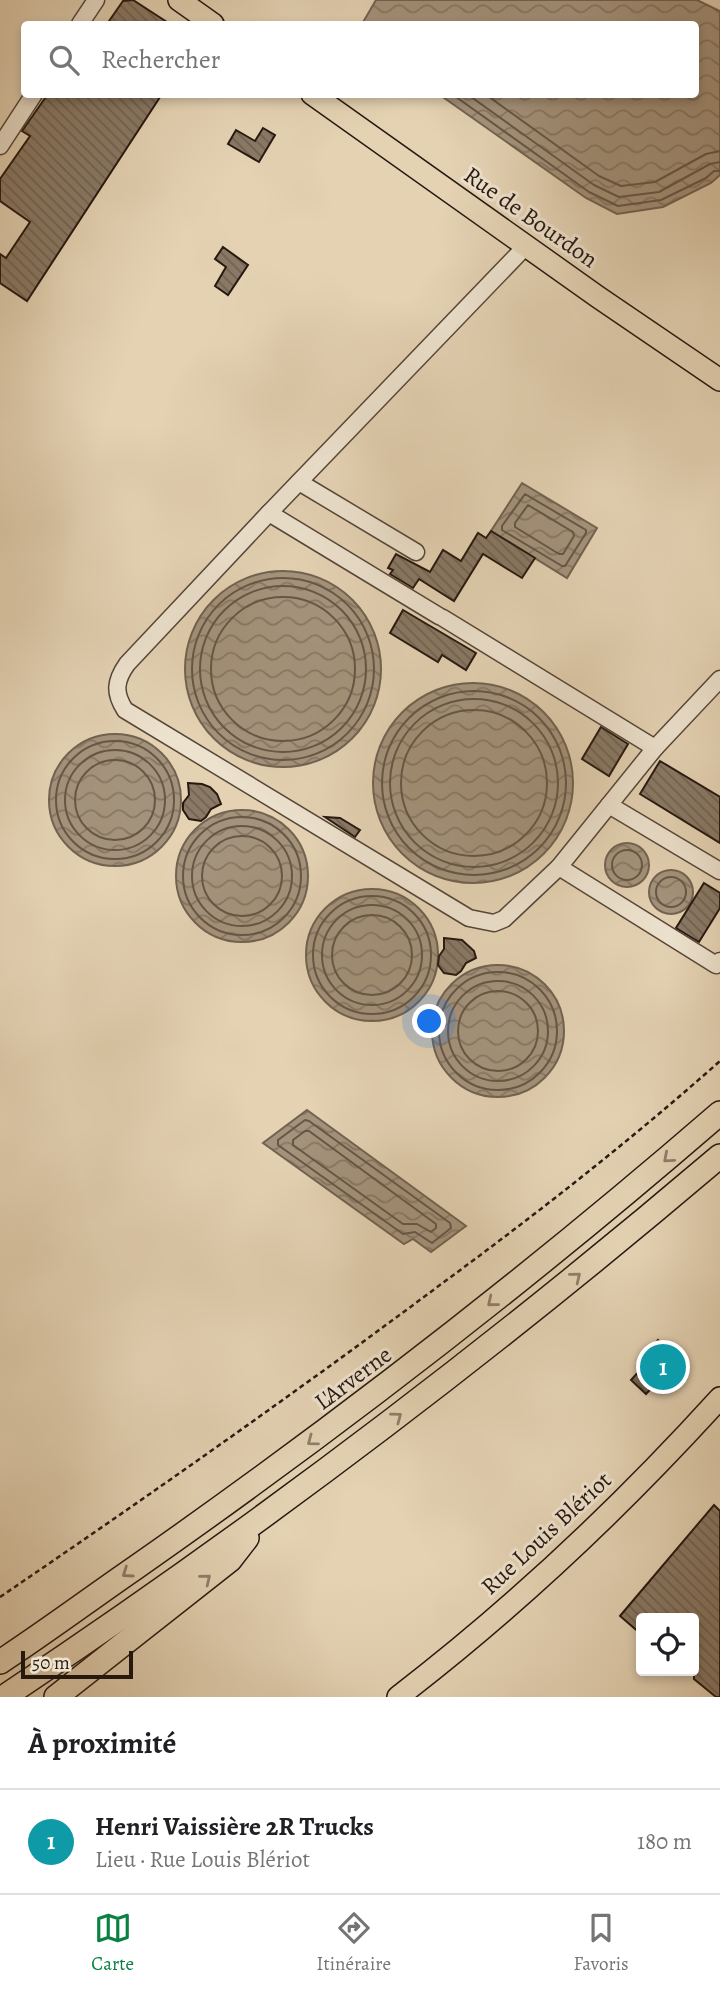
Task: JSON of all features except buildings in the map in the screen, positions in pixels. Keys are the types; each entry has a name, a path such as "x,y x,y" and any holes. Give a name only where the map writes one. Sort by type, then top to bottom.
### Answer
{"highway":[{"name":"L'Arverne","path":"0,1662 196,1525 412,1366 565,1244 720,1113"},
{"path":"4,1697 263,1516 497,1340 720,1156"},
{"path":"56,1697 230,1560 263,1516"}],"main road":[{"path":"179,0 209,21"},
{"name":"Rue de Bourdon","path":"319,98 720,380"},
{"name":"Rue Louis Blériot","path":"398,1697 549,1569 689,1432 720,1398"}],"lane":[{"path":"82,21 96,0"},
{"path":"0,146 31,98"},
{"path":"526,246 269,513 120,674 117,698 125,710 469,918 494,923 504,919 559,867 655,748 720,679"},
{"path":"299,482 416,552"},
{"path":"269,513 655,748"},
{"path":"609,805 720,871"},
{"path":"559,867 716,964 720,961"}],"path":[{"path":"0,1597 379,1332 543,1209 658,1116 720,1061"}],"water":[{"path":"376,0 697,0 720,11 720,175 711,183 663,207 617,214 586,198 444,98 699,98 699,21 364,21"},
{"path":"522,483 597,528 567,578 491,531"},
{"path":"283,571 302,572 321,578 353,599 374,631 380,650 380,688 374,707 353,739 321,760 302,766 283,767 264,766 245,760 213,739 192,707 186,688 185,669 186,650 192,631 213,599 245,578 264,572"},
{"path":"473,683 511,691 528,700 543,713 556,728 565,745 573,783 565,821 556,838 543,853 528,866 511,875 473,883 435,875 418,866 403,853 390,838 381,821 373,783 381,745 390,728 403,713 418,700 435,691"},
{"path":"115,734 140,739 162,753 176,775 181,800 176,825 162,847 140,861 115,866 90,861 68,847 54,825 49,800 54,775 68,753 90,739"},
{"path":"242,810 267,815 289,829 303,851 308,876 303,901 289,923 267,937 242,942 217,937 195,923 181,901 176,876 181,851 195,829 217,815"},
{"path":"627,843 643,849 649,865 643,881 627,887 611,881 605,865 611,849"},
{"path":"671,870 687,876 693,892 687,908 671,914 655,908 649,892 655,876"},
{"path":"372,889 397,894 419,908 433,930 438,955 433,980 419,1002 397,1016 372,1021 347,1016 325,1002 311,980 306,955 311,930 325,908 347,894"},
{"path":"498,965 523,970 545,984 559,1006 564,1031 559,1056 545,1078 523,1092 498,1097 473,1092 451,1078 437,1056 432,1031 437,1006 451,984 473,970"},
{"path":"307,1110 466,1226 431,1252 413,1239 404,1244 263,1143"}],"place":[{"name":"Henri Vaissière 2R Trucks","path":"663,1367"}]}
